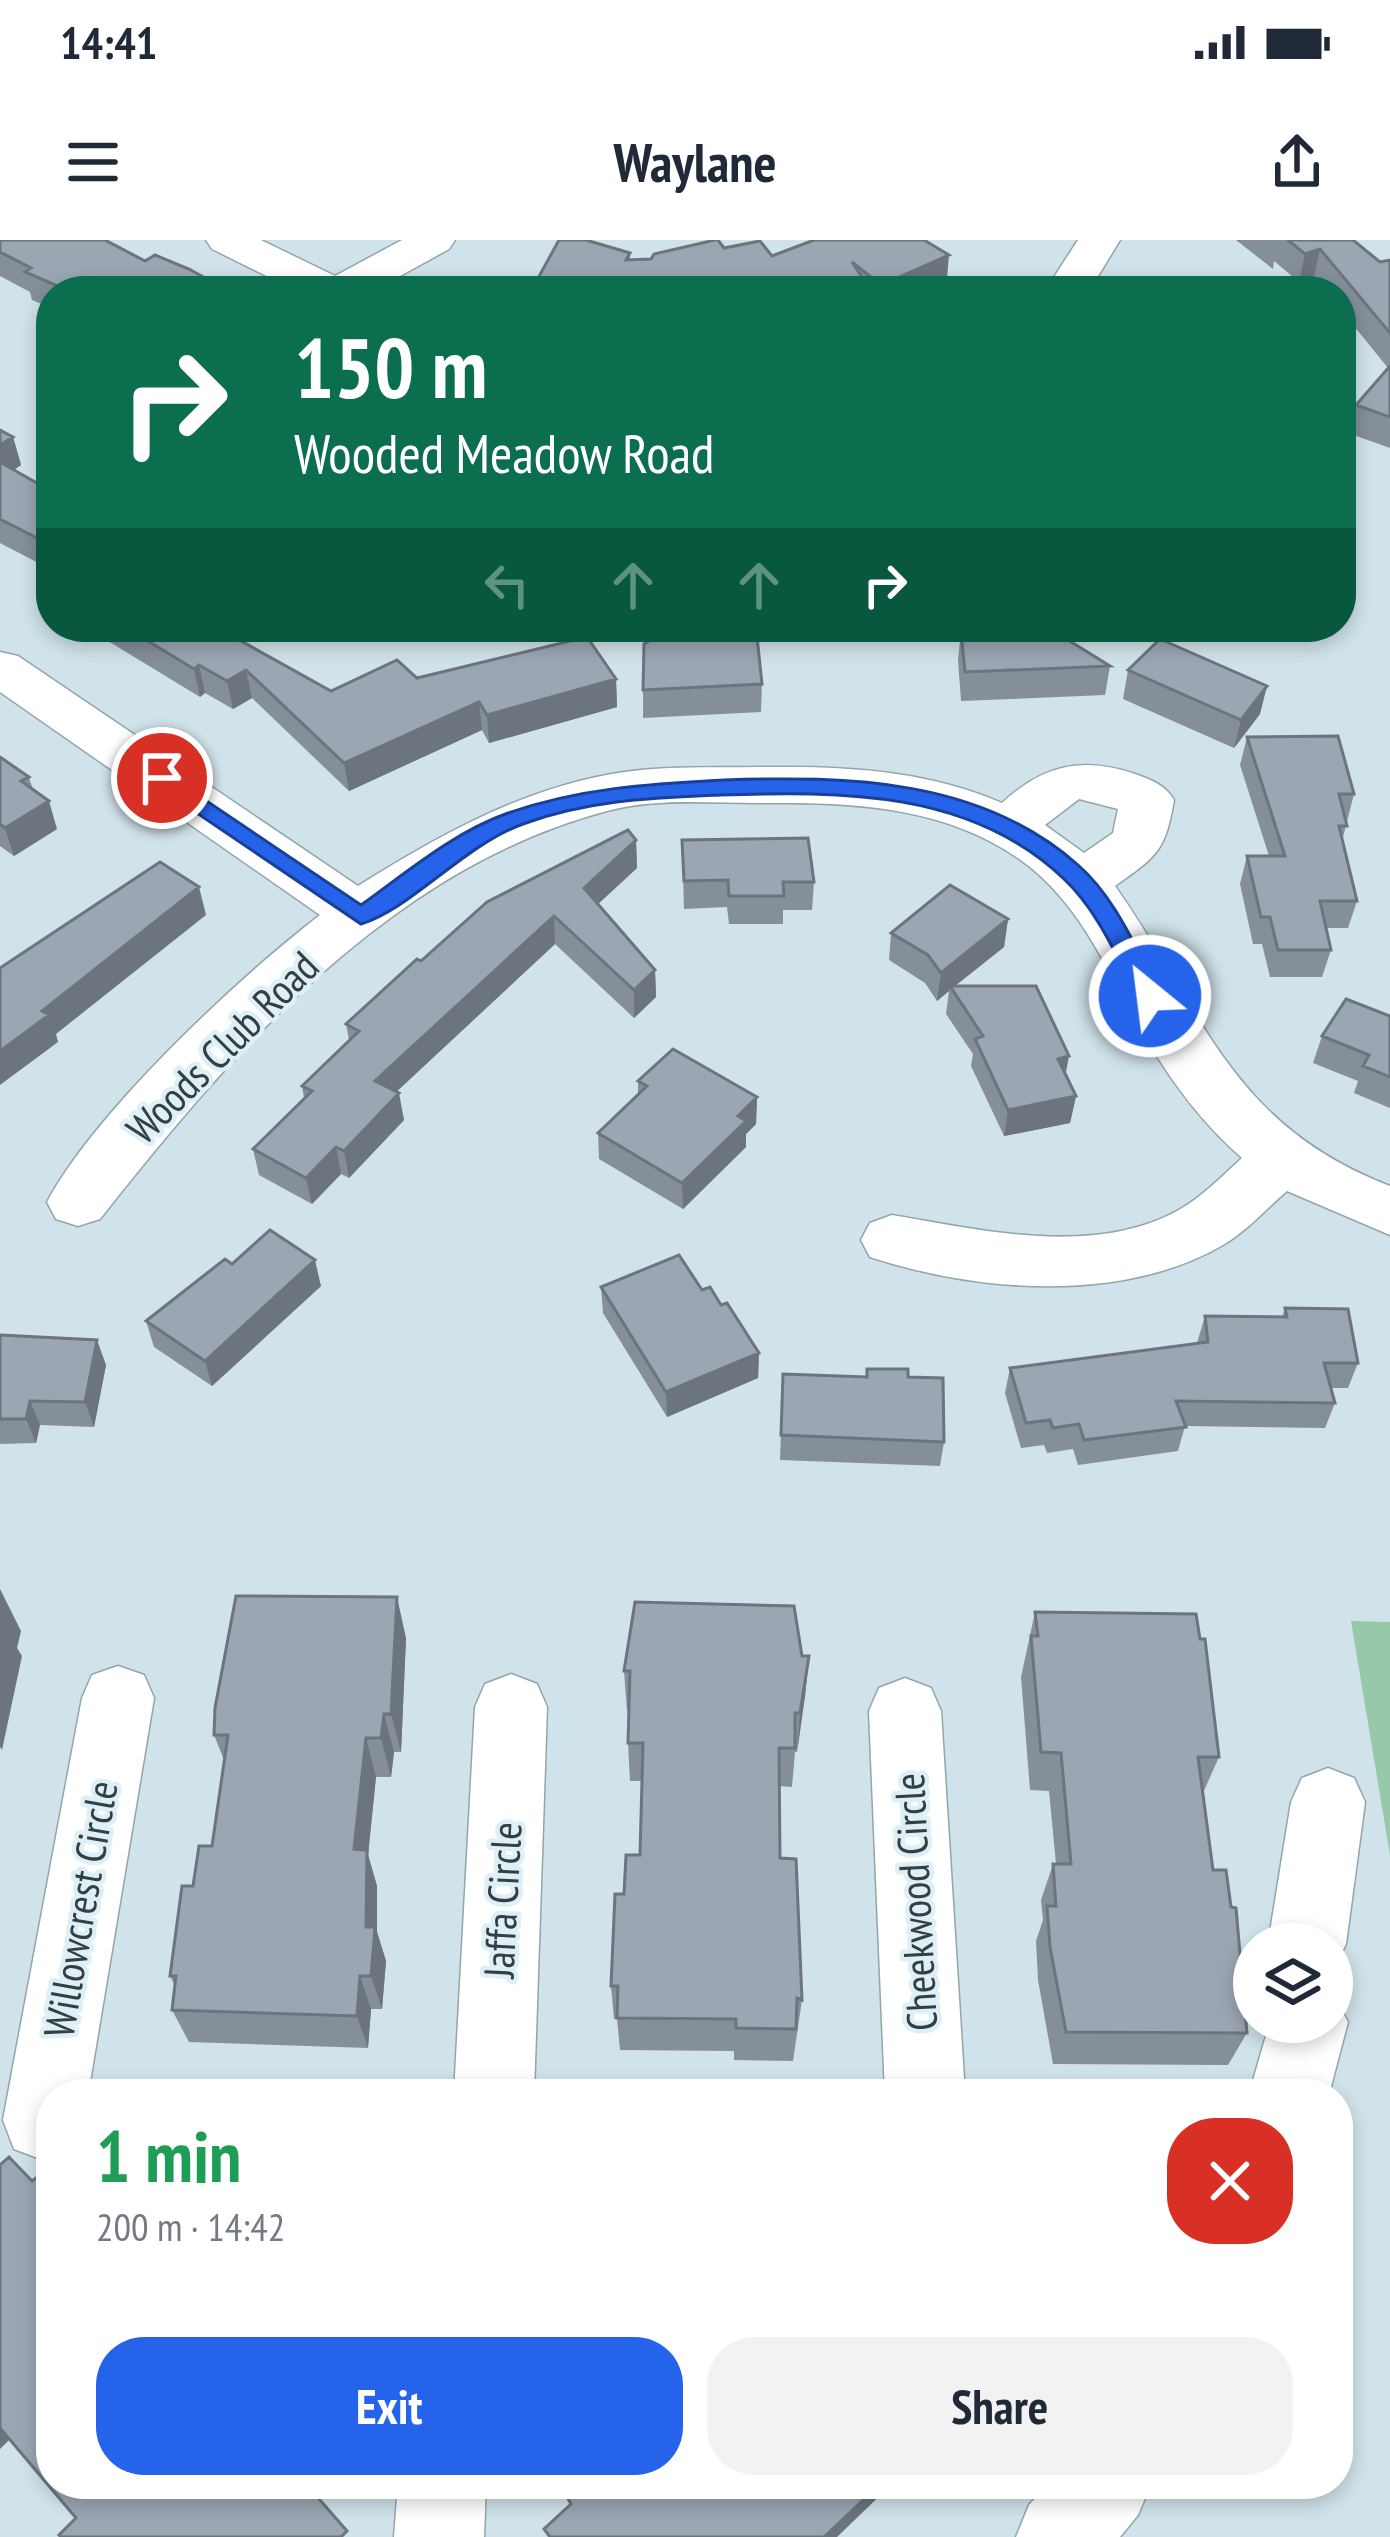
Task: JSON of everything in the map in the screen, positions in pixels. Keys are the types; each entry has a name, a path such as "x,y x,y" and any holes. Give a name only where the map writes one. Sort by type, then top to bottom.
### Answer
{"street":[{"path":"227,240 300,276"},
{"path":"368,276 434,240"},
{"path":"1076,276 1099,240"},
{"path":"0,668 361,916"},
{"path":"1010,827 1052,786 1099,777 1147,800 1139,842 1081,882"},
{"name":"Woods Club Road","path":"78,1202 136,1126 253,1004 361,916 468,841 513,819 607,793 831,784 922,796 1010,827 1096,898 1198,1077 1232,1119 1284,1160 1332,1189 1390,1211"},
{"path":"892,1240 1003,1258 1123,1253 1196,1230 1284,1160"},
{"name":"Willowcrest Circle","path":"39,2079 118,1698"},
{"name":"Jaffa Circle","path":"495,2079 511,1706"},
{"name":"Cheekwood Circle","path":"904,1711 924,2079"},
{"path":"1310,1923 1328,1802"},
{"path":"1292,2079 1303,2043"},
{"path":"439,2537 441,2499"},
{"path":"1060,2537 1094,2499"}],"green space":[{"path":"1351,1621 1390,1622 1390,1855"}],"building":[{"path":"0,240 105,240 145,261 155,255 202,276 36,277 25,272 31,268 0,252"},
{"path":"559,240 586,240 630,253 626,260 651,259 654,254 715,240 724,248 760,241 772,256 814,240 924,240 949,255 901,276 870,276 852,262 861,276 539,276"},
{"path":"1288,240 1353,240 1380,262 1390,260 1390,333 1356,292 1356,276 1342,276 1320,249 1305,254"},
{"path":"1390,366 1390,417 1356,405"},
{"path":"0,430 13,437 0,445"},
{"path":"0,462 36,482 36,537 0,519"},
{"path":"150,642 243,642 331,691 397,660 417,678 566,642 590,642 616,679 487,715 479,702 344,763 246,670 227,681 199,665 194,669"},
{"path":"758,642 762,684 643,690 644,644"},
{"path":"962,642 1071,642 1110,666 965,672"},
{"path":"1157,642 1167,642 1267,686 1241,720 1128,670"},
{"path":"1338,736 1354,794 1339,794 1347,826 1339,826 1357,901 1320,901 1331,950 1278,950 1270,917 1261,917 1247,856 1285,856 1247,737"},
{"path":"0,757 29,777 21,781 49,801 5,828 0,824"},
{"path":"628,830 636,840 584,888 655,970 634,990 554,916 375,1081 399,1093 344,1151 336,1147 306,1178 253,1149 312,1091 302,1086 359,1031 346,1024 417,959 421,961 487,902"},
{"path":"808,838 814,882 783,882 784,896 729,896 728,880 684,881 682,840"},
{"path":"160,862 199,887 42,1011 49,1015 0,1051 0,968"},
{"path":"950,885 1008,919 941,973 928,955 891,933"},
{"path":"950,986 1036,986 1069,1056 1058,1059 1076,1096 1008,1110 975,1039 983,1036"},
{"path":"1346,999 1390,1016 1390,1077 1363,1066 1369,1055 1322,1036"},
{"path":"673,1049 757,1097 738,1116 746,1121 682,1183 598,1133 647,1086 638,1081"},
{"path":"270,1230 315,1260 205,1361 146,1321 225,1259 232,1264"},
{"path":"679,1255 702,1290 710,1287 721,1305 727,1303 759,1353 666,1392 601,1287"},
{"path":"1285,1308 1348,1309 1358,1363 1324,1363 1335,1403 1176,1401 1186,1427 1084,1440 1079,1424 1053,1428 1050,1420 1026,1423 1010,1368 1208,1342 1205,1316 1287,1317"},
{"path":"0,1335 97,1340 85,1402 30,1401 26,1419 0,1419"},
{"path":"867,1369 908,1369 908,1377 943,1378 944,1442 781,1435 783,1374 867,1377"},
{"path":"236,1596 397,1597 391,1714 384,1714 381,1738 366,1738 354,1849 367,1850 366,1927 375,1927 371,1976 360,1976 357,2016 172,2010 176,1976 170,1976 182,1886 193,1886 199,1846 212,1846 228,1735 214,1735 215,1708"},
{"path":"635,1602 794,1606 802,1656 809,1656 800,1713 795,1713 795,1748 779,1748 780,1858 796,1859 802,2000 797,1998 796,2029 736,2028 736,2019 617,2018 618,1986 611,1986 615,1894 624,1894 626,1855 640,1855 643,1743 628,1743 630,1671 624,1671"},
{"path":"1035,1612 1196,1614 1200,1639 1205,1639 1219,1757 1198,1757 1213,1870 1226,1870 1231,1907 1236,1908 1233,2033 1066,2032 1047,1906 1056,1906 1053,1864 1071,1864 1061,1753 1041,1752 1031,1636 1038,1636"},
{"path":"9,2157 32,2181 36,2178 36,2471 0,2428 0,2165"},
{"path":"60,2499 319,2499 347,2531 341,2537 61,2537 76,2518"},
{"path":"568,2499 864,2499 824,2537 550,2537 544,2529 571,2504"}],"route":[{"path":"162,778 361,916 468,841 513,819 607,793 831,784 922,796 1010,827 1070,870 1096,898 1150,996"}]}
